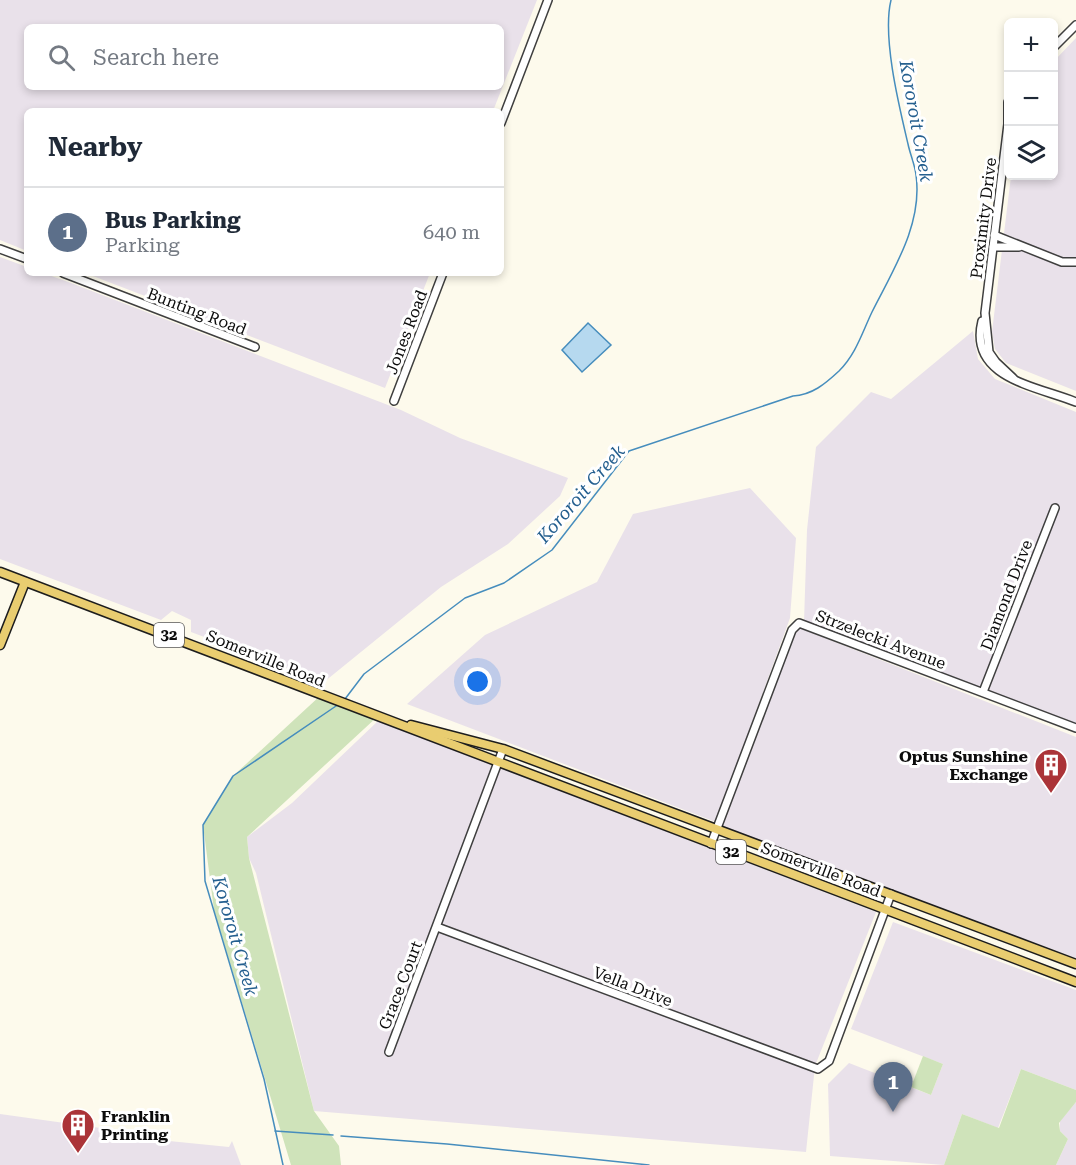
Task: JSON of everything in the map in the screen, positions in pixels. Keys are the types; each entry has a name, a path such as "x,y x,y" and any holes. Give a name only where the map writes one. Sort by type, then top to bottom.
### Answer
{"main road":[{"name":"Somerville Road","path":"0,572 1076,982"},
{"path":"0,645 25,582"},
{"name":"Somerville Road","path":"387,721 445,732 503,749 1076,964"}],"street":[{"path":"504,115 548,0"},
{"path":"1058,42 1076,25"},
{"name":"Proximity Drive","path":"1008,126 985,313 989,352 1013,378 1076,402"},
{"path":"994,235 1062,262 1076,262"},
{"path":"993,247 1022,247"},
{"path":"0,249 24,258"},
{"name":"Bunting Road","path":"71,276 255,347"},
{"name":"Jones Road","path":"394,401 442,276"},
{"name":"Diamond Drive","path":"983,692 1055,508"},
{"name":"Strzelecki Avenue","path":"711,844 795,624 802,623 1076,728"},
{"path":"437,927 503,749"},
{"name":"Vella Drive","path":"437,927 818,1069 829,1061 891,894"},
{"name":"Grace Court","path":"389,1052 437,927"}],"shaded area":[{"path":"0,0 537,0 504,83 504,24 24,24 24,90 501,90 494,108 24,108 24,250 0,240"},
{"path":"1076,38 1076,391 1006,363 995,349 992,332 1011,180 1058,180 1058,57"},
{"path":"0,257 24,266 24,276 51,276 71,283 401,410 460,438 568,478 560,496 508,544 441,587 324,682 191,632 191,620 172,611 161,620 0,559"},
{"path":"93,276 429,276 385,388"},
{"path":"973,331 978,359 995,379 1076,412 1076,725 804,622 807,530 816,447 871,392 891,399"},
{"path":"750,488 796,538 790,618 716,822 407,704 485,635 597,582 633,514"},
{"path":"797,627 1076,737 1076,958 722,826"},
{"path":"378,721 876,912 815,1066 806,1152 314,1111 256,873 249,858 247,837 292,803"},
{"path":"893,922 1076,990 1076,1090 1021,1069 998,1128 962,1114 944,1165 830,1156 828,1084 849,1063 931,1095 943,1064 851,1029"},
{"path":"1076,1102 1076,1165 1056,1165 1068,1139 1060,1131 1060,1121"},
{"name":"Franklin Printing","path":"0,1114 158,1136 169,1141 229,1147 232,1141 241,1165 0,1165"}],"green space":[{"path":"321,695 377,717 247,837 249,858 314,1111 339,1146 341,1165 291,1165 214,910 203,825 233,776"},
{"path":"923,1056 943,1064 931,1095 911,1087"},
{"path":"1021,1069 1076,1090 1076,1102 1059,1123 1060,1131 1068,1139 1056,1165 944,1165 962,1114 999,1128"}],"water":[{"path":"588,323 611,345 582,372 562,350"}],"waterway":[{"name":"Kororoit Creek","path":"345,699 364,674 465,598 504,583 552,550 629,451 793,396 806,394 839,371 850,358 905,246 915,211 917,193 915,171 900,111 890,52 891,0"},
{"name":"Kororoit Creek","path":"283,1165 264,1079 205,881 203,825 233,776 339,704"},
{"path":"275,1131 333,1135"},
{"path":"341,1136 447,1144 649,1165"}],"place":[{"name":"Optus Sunshine Exchange","path":"1051,794"},
{"name":"Bus Parking","path":"893,1112"},
{"name":"Franklin Printing","path":"78,1154"}]}
